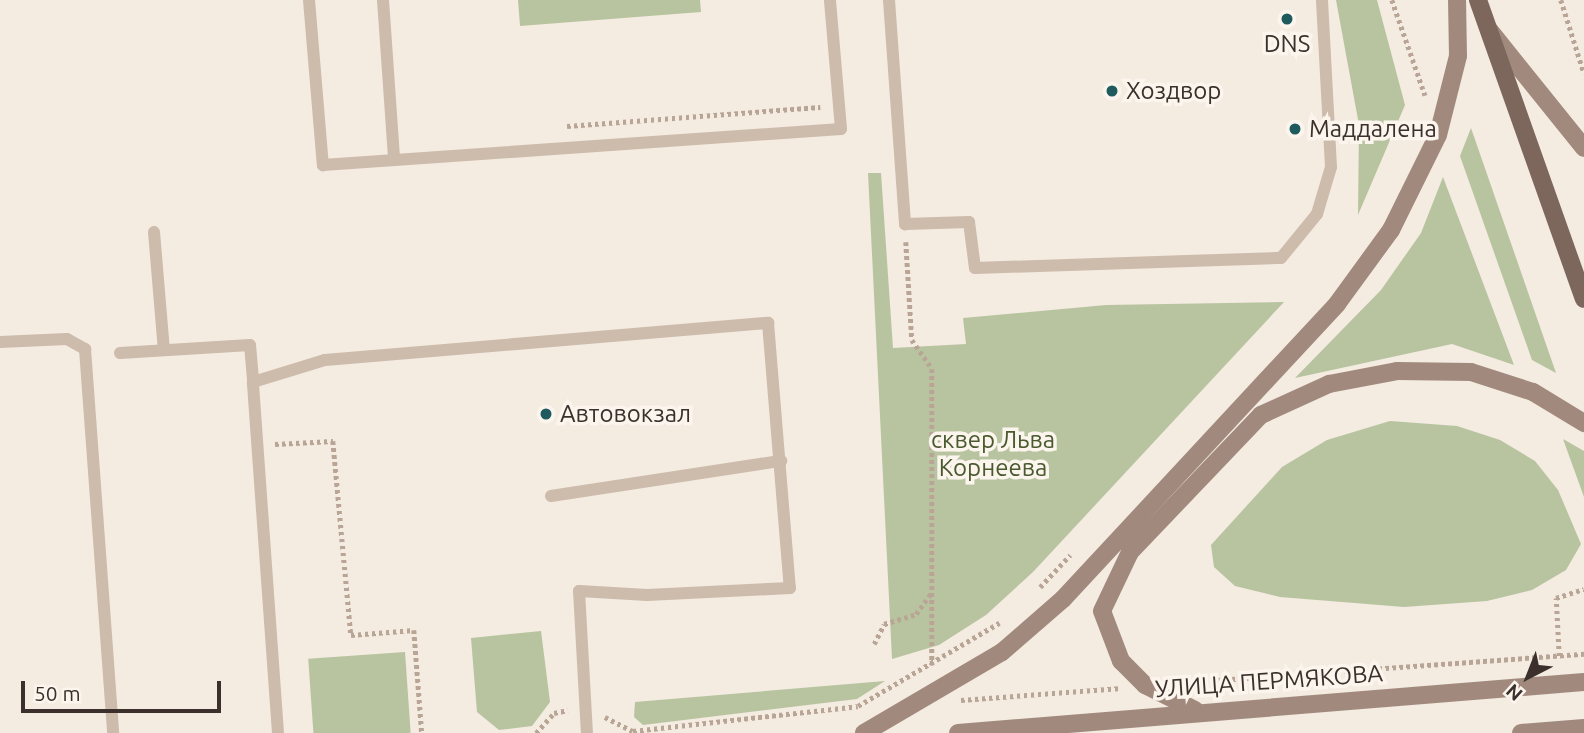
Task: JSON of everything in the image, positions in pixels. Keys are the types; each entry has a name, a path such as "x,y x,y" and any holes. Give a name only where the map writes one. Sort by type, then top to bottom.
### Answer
{"main road":[{"path":"864,733 945,690 1063,598 1337,304 1391,230 1438,135 1458,56 1457,0"},
{"path":"1478,0 1584,299"},
{"path":"1489,29 1584,148"},
{"path":"1195,710 1145,685 1107,637 1102,611 1111,583 1130,552 1261,415 1329,384 1397,371 1471,372 1533,392 1584,423"},
{"name":"УЛИЦА ПЕРМЯКОВА","path":"958,733 1195,710 1584,682"},
{"path":"1521,733 1584,728"}],"lane":[{"path":"309,0 323,165 841,129 830,0"},
{"path":"383,0 394,159"},
{"path":"889,0 905,224 969,222 975,268 1281,258 1317,214 1331,167 1322,0"},
{"path":"154,232 164,350"},
{"path":"253,382 325,360 768,323 790,588 647,596 579,591 587,733"},
{"path":"0,342 67,339 85,349 113,733"},
{"path":"120,353 250,345 278,733"},
{"path":"551,496 781,461"}],"path":[{"path":"1391,0 1426,99"},
{"path":"1561,0 1584,72"},
{"path":"559,127 825,106 824,93"},
{"path":"905,224 912,340 932,369 932,664 945,690 965,703 1145,685 1584,654"},
{"path":"257,446 333,441 351,635 414,630 422,733"},
{"path":"1033,594 1081,544"},
{"path":"1559,656 1556,598 1584,589"},
{"path":"874,644 884,624 916,614 932,592"},
{"path":"536,733 554,713 585,707 633,731 858,706 1002,621"}],"green space":[{"path":"518,0 700,0 701,12 520,26"},
{"path":"1336,0 1377,0 1405,105 1358,215 1359,125"},
{"path":"1471,128 1556,373 1532,360 1460,156"},
{"name":"сквер Льва Корнеева","path":"868,173 881,173 893,348 966,344 963,318 1106,305 1284,302 1033,572 986,615 939,645 892,659"},
{"path":"1443,177 1514,365 1452,344 1295,378 1381,290 1421,233"},
{"path":"1390,421 1457,426 1500,440 1535,461 1558,490 1581,544 1566,570 1532,590 1487,601 1404,607 1280,597 1235,586 1214,567 1211,545 1282,467 1327,440"},
{"path":"1563,439 1584,451 1584,497"},
{"path":"541,631 550,702 532,726 499,730 477,712 471,638"},
{"path":"405,652 411,733 313,733 308,659"},
{"path":"885,681 857,699 643,725 634,717 635,702"}],"place":[{"name":"DNS","path":"1287,19"},
{"name":"Хоздвор","path":"1112,91"},
{"name":"Маддалена","path":"1295,129"},
{"name":"Автовокзал","path":"546,414"}]}
